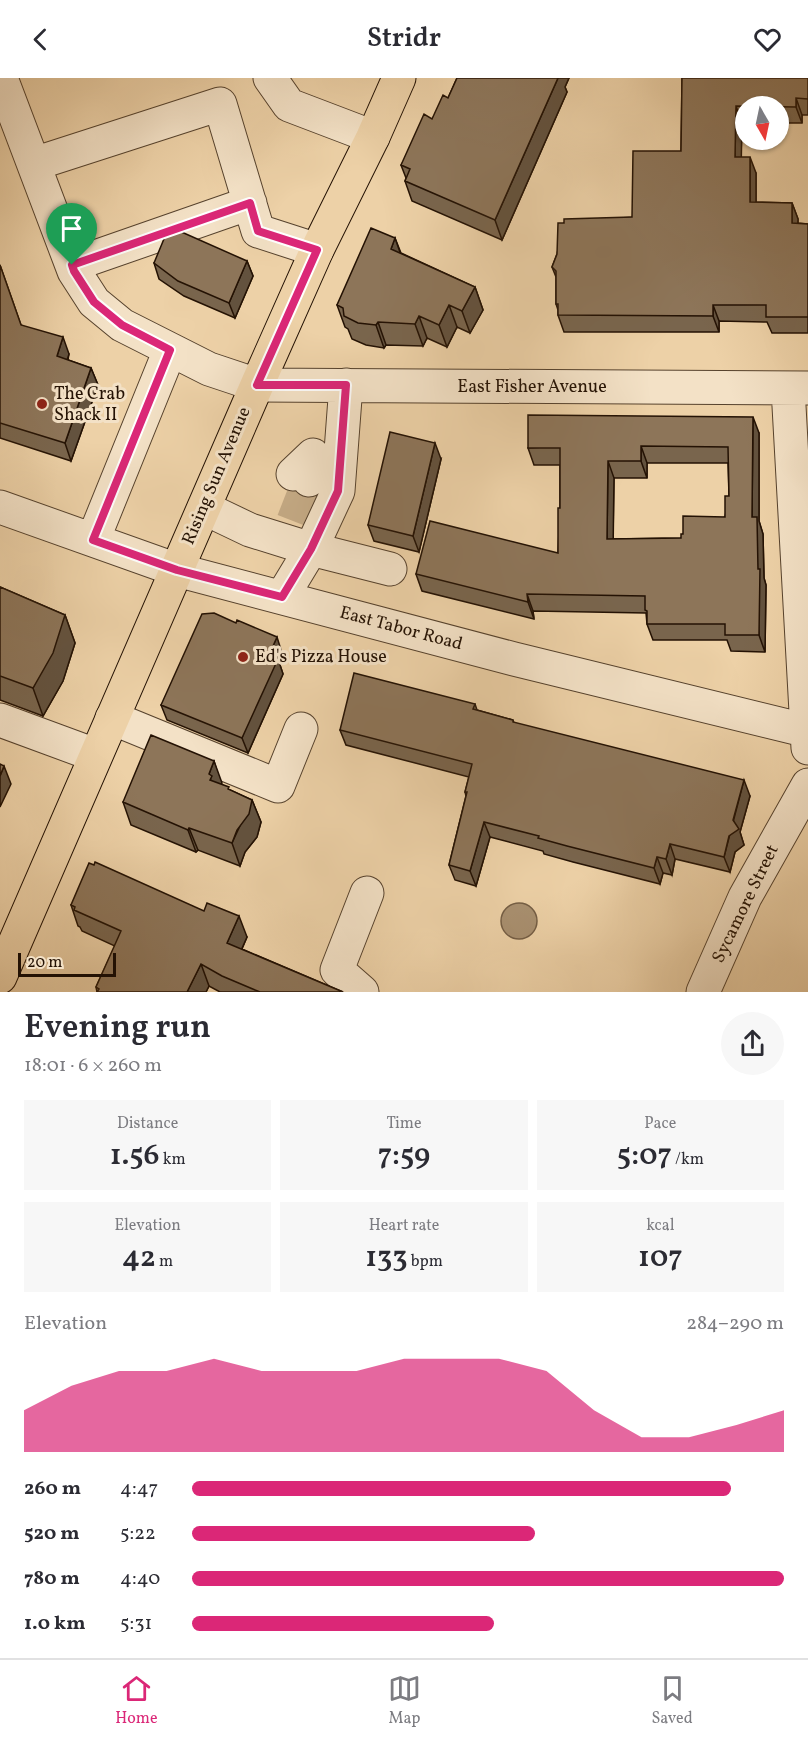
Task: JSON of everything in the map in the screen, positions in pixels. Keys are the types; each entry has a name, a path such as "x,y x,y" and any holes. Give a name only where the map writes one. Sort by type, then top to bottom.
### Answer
{"main road":[{"name":"Rising Sun Avenue","path":"0,977 257,385 317,250 373,137 399,78"}],"street":[{"path":"270,78 373,137"},
{"name":"East Fisher Avenue","path":"7,80 34,164 74,271 94,302 122,325 209,369 257,385 798,388"},
{"path":"34,164 220,104 258,231 317,250"},
{"path":"72,265 250,203"},
{"path":"93,540 170,350"},
{"path":"282,597 311,549 338,491 314,465 346,385"},
{"path":"798,388 808,748"},
{"name":"East Tabor Road","path":"0,507 177,570 514,658 808,731"},
{"path":"204,508 249,530 281,524 311,549 390,569"},
{"path":"112,718 278,786 301,729"},
{"path":"0,720 95,755"},
{"name":"Sycamore Street","path":"703,992 745,897 808,785"},
{"path":"362,992 337,970 367,893"}],"shaded area":[{"path":"519,903 532,908 537,921 532,934 519,939 506,934 501,921 506,908"}],"building":[{"path":"457,78 558,78 495,220 405,181 410,169 401,165 424,114 432,119 443,95 448,98"},
{"path":"682,78 808,78 808,99 796,98 796,107 789,107 789,96 735,96 735,157 750,157 750,202 792,203 792,223 808,224 808,317 766,317 766,305 713,305 713,316 558,315 556,271 552,267 557,254 558,223 564,223 564,219 632,217 633,151 681,151"},
{"path":"371,228 395,238 391,249 475,287 462,311 449,305 439,325 419,316 415,324 378,322 376,325 358,323 344,316 343,308 337,305"},
{"path":"177,230 247,261 229,303 178,281 154,263 166,234"},
{"path":"0,265 21,325 63,337 57,356 91,368 65,443 0,423"},
{"path":"528,415 753,417 752,517 757,517 758,569 760,569 759,635 725,635 725,624 647,624 645,596 527,594 528,602 416,574 430,521 558,553 560,448 528,448","holes":["641,446 728,447 729,496 725,496 725,517 683,516 681,538 607,539 608,461 641,461"]},
{"path":"390,432 435,443 413,536 368,525"},
{"path":"0,587 65,615 53,653 33,688 0,676"},
{"path":"214,613 277,637 269,655 278,659 242,738 161,705 202,614"},
{"path":"354,673 475,704 473,709 513,720 513,722 744,780 733,820 739,829 729,836 724,857 670,844 666,859 657,857 654,868 484,822 470,871 449,865 472,764 340,730"},
{"path":"151,735 214,761 209,774 212,776 210,780 229,787 228,789 252,800 249,814 237,830 232,843 189,828 188,830 123,802"},
{"path":"0,764 4,766 0,776"},
{"path":"95,862 204,911 207,903 239,916 227,943 343,992 260,992 222,976 201,964 187,992 97,992 99,989 96,987 121,931 74,910 75,907 71,905 89,863 94,865"}],"tunnel":[{"path":"293,521 309,480"}],"place":[{"name":"The Crab Shack II","path":"42,404"},
{"name":"Ed's Pizza House","path":"243,657"}],"route":[{"path":"250,203 258,231 317,250 257,385 346,385 338,491 311,549 282,597 177,570 93,540 170,350 122,325 94,302 72,265 250,203"}]}
